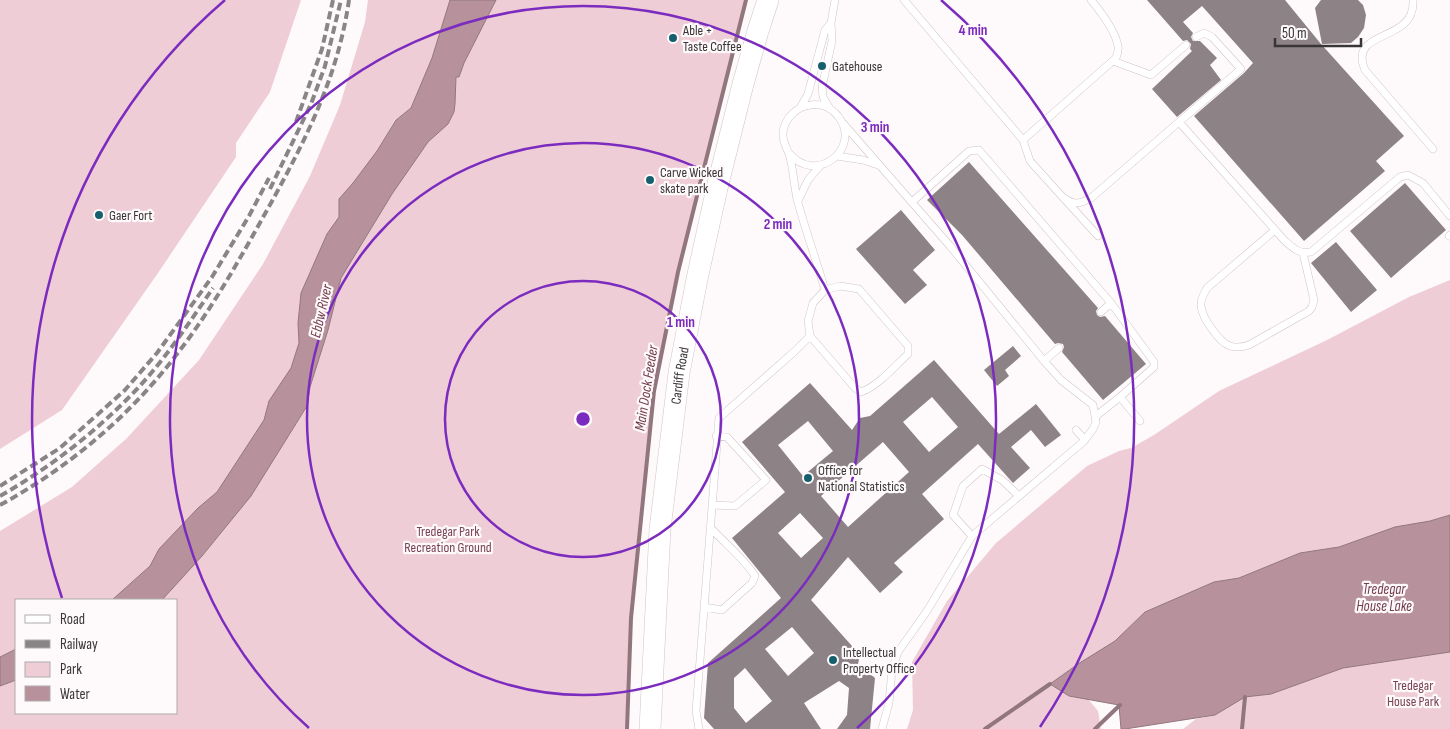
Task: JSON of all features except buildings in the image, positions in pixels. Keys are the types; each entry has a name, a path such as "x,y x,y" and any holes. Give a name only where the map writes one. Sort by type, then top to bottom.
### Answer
{"main road":[{"name":"Cardiff Road","path":"650,729 660,530 679,373 717,188 746,75 768,0"}],"lane":[{"path":"835,0 831,23 832,41 822,87 823,97 830,109 912,202 1044,361 1061,380 1093,405 1096,416 1093,429 1085,440 972,536 927,612 898,652 892,670 889,703 882,729"},
{"path":"904,0 1023,140 1030,161 1098,236"},
{"path":"1023,140 1116,58 1119,48 1114,35 1101,12 1091,0"},
{"path":"1413,0 1410,17 1402,27 1367,44 1363,52 1362,63 1365,70 1433,149"},
{"path":"825,290 798,201 789,153 783,137 784,126 789,117 799,108 808,94 825,30 831,23"},
{"path":"1064,198 1072,204 1082,203 1091,198 1241,69 1212,37 1204,33 1196,37"},
{"path":"1113,61 1151,75 1186,45"},
{"path":"799,108 814,104 830,109"},
{"path":"789,153 798,162 807,166 826,164 837,156 844,140 844,130 841,121"},
{"path":"1179,122 1296,251 1303,253 1311,252 1400,177 1408,175 1423,183 1450,216"},
{"path":"912,202 969,151 979,150 1112,303 1154,362 1154,367 1096,416"},
{"path":"837,156 863,160 880,166"},
{"path":"798,201 808,180 820,166"},
{"path":"1275,230 1207,288 1202,297 1201,306 1204,317 1222,342 1240,348 1250,345 1309,311 1314,300 1303,253"},
{"path":"840,286 860,289 908,346 908,354 868,390 861,392 855,388 810,336 808,321 813,303 825,290 840,286"},
{"path":"1101,312 1112,303"},
{"path":"699,729 696,711 716,436 719,418 795,352 810,336"},
{"path":"1044,361 1059,348"},
{"path":"1120,397 1140,421"},
{"path":"1076,430 1085,440"},
{"path":"712,505 735,506 766,480 727,437 716,436"},
{"path":"972,536 953,515 962,486 982,469 1002,480 1019,496"},
{"path":"704,608 722,610 752,583 755,576 747,563 710,527"}],"green space":[{"name":"Gaer Fort","path":"0,0 301,0 270,92 236,143 236,157 62,410 0,449"},
{"path":"368,0 450,0 432,58 411,108 395,120 377,151 353,184 339,199 339,217 327,234 301,293 298,323 299,343 291,368 269,401 264,420 217,492 198,508 159,549 150,566 113,599 15,599 15,650 0,657 0,531 72,487 127,438 199,360 263,264 310,176 340,105 365,22"},
{"name":"Tredegar Park Recreation Ground","path":"496,0 746,0 678,272 654,391 631,618 627,729 0,729 0,686 15,680 15,714 178,714 178,599 163,599 202,556 251,496 307,406 310,387 328,330 341,278 392,194 428,142 448,124 454,112 456,77 459,77 464,63"},
{"path":"1450,280 1450,515 1430,521 1395,527 1339,547 1300,553 1239,578 1214,582 1145,612 1115,641 1050,684 1069,696 1088,699 1098,711 1101,729 907,729 913,710 912,662 947,601 996,543 1087,466 1119,451 1131,448 1154,435 1219,391 1327,340 1409,297"},
{"name":"Tredegar House Park","path":"1450,652 1450,729 1183,729 1196,719 1215,715 1245,697 1271,694 1343,668"}],"water":[{"name":"Ebbw River","path":"450,0 496,0 464,63 459,77 456,77 454,112 448,124 428,142 392,194 341,278 328,330 310,387 307,406 251,496 202,556 163,599 113,599 150,566 159,549 198,508 217,492 264,420 269,401 291,368 299,343 298,323 301,293 327,234 339,217 339,199 377,151 396,120 411,108 432,58"},
{"name":"Tredegar House Lake","path":"1450,515 1450,652 1343,668 1271,694 1245,697 1215,715 1125,729 1121,729 1119,705 1069,696 1050,684 1115,641 1145,612 1214,582 1239,578 1300,553 1339,547 1395,527 1430,521"},
{"path":"15,650 15,680 0,686 0,657"}],"waterway":[{"name":"Main Dock Feeder","path":"627,729 631,618 654,391 678,272 746,0"},
{"path":"985,729 1050,684"},
{"path":"1242,729 1245,697"},
{"path":"1095,729 1120,705"}],"railway":[{"path":"296,122 322,49 333,0"},
{"path":"270,189 311,104 325,66 341,0"},
{"path":"0,505 50,475 118,419 159,377 203,318 227,281 260,223 309,130 329,80 344,28 349,0"},
{"path":"0,486 60,448 125,390 157,353 212,277 249,216 269,178"},
{"path":"0,496 37,473 73,447 122,404 158,365 213,288"}],"place":[{"name":"Able + Taste Coffee","path":"673,38"},
{"name":"Gatehouse","path":"822,66"},
{"name":"Carve Wicked skate park","path":"650,180"},
{"name":"Gaer Fort","path":"99,215"},
{"name":"Office for National Statistics","path":"808,478"},
{"name":"Intellectual Property Office","path":"833,660"}]}
